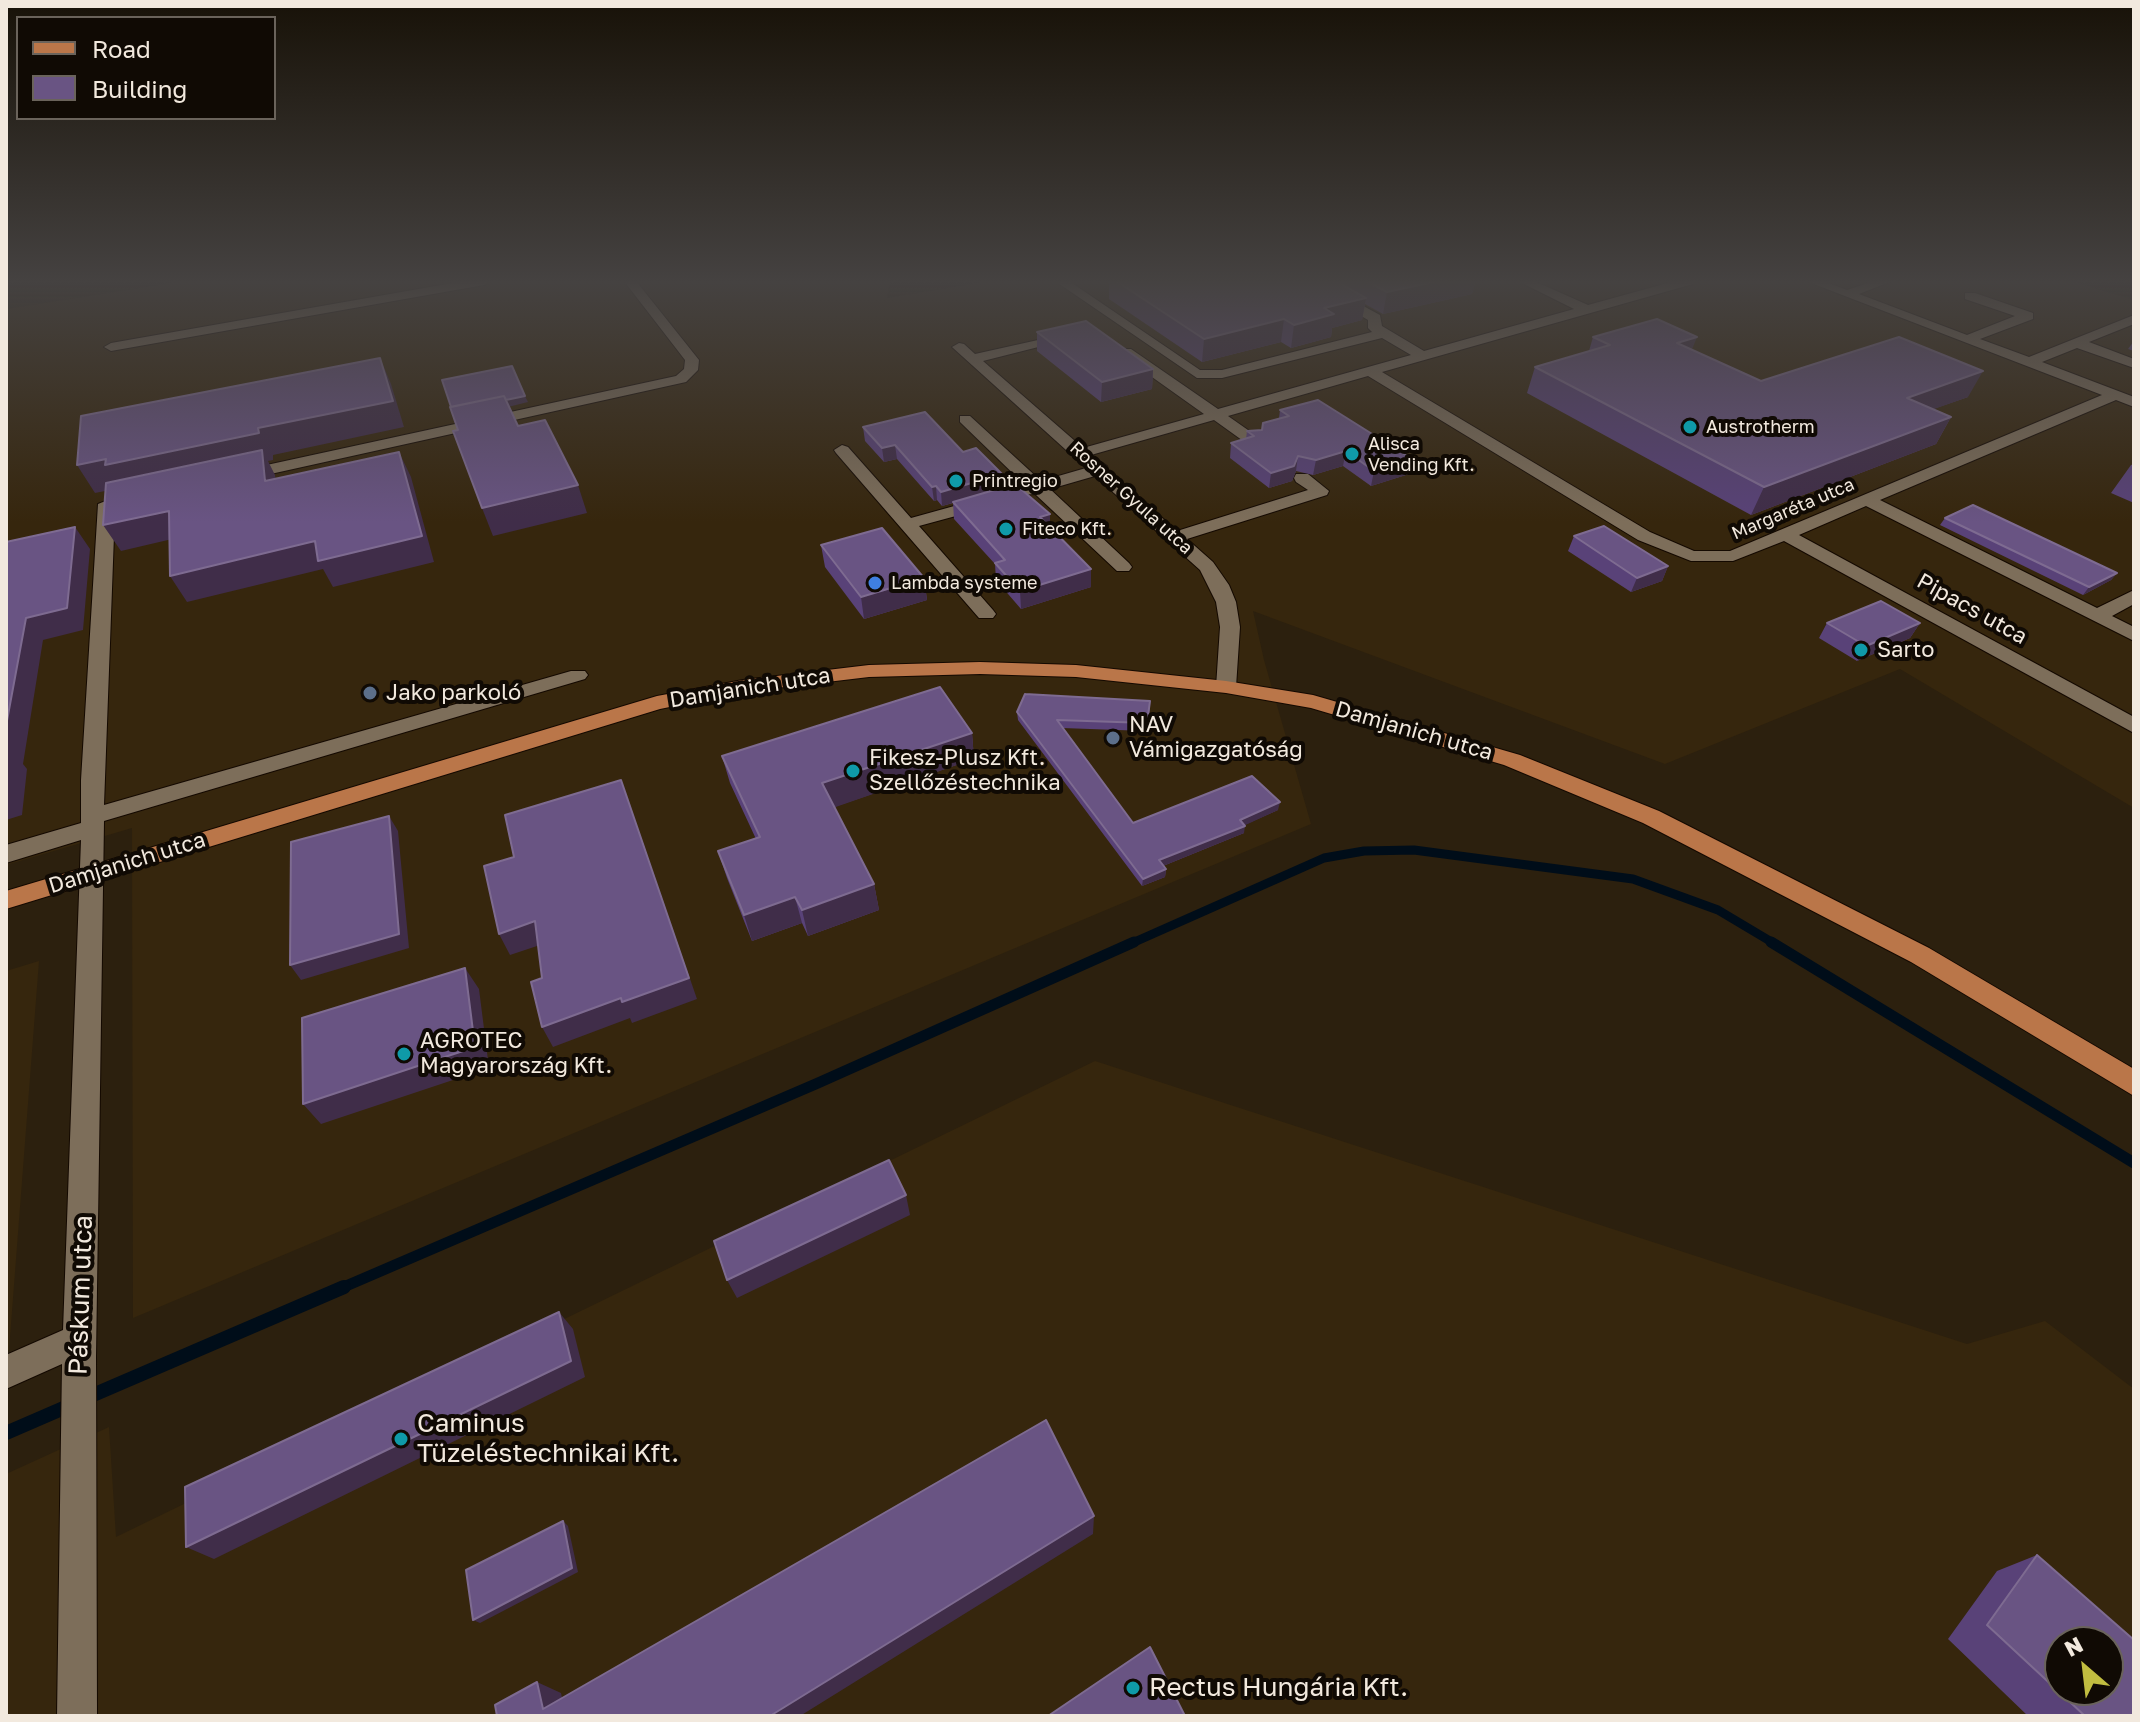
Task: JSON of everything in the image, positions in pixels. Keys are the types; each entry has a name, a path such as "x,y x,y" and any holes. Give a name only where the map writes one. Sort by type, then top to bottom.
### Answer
{"main road":[{"name":"Damjanich utca","path":"6,900 609,716 743,686 869,671 980,668 1076,671 1226,687 1313,702 1512,760 1651,817 1907,948 2134,1084"}],"street":[{"path":"216,480 668,383 688,375 692,361"},
{"name":"Rosner Gyula utca","path":"976,361 1207,566 1220,585 1230,627 1226,687"},
{"path":"1138,361 1252,440"},
{"path":"1179,361 1197,374 1222,374 1272,361"},
{"path":"1082,453 1403,361"},
{"path":"2030,362 2134,402"},
{"name":"Margaréta utca","path":"1370,371 1644,536 1691,556 1733,556 2116,395"},
{"path":"965,419 1123,567"},
{"path":"842,450 986,614"},
{"path":"908,524 1101,469"},
{"path":"1175,537 1321,491 1302,478"},
{"path":"1866,500 2134,635"},
{"name":"Páskum utca","path":"77,1716 77,1481 92,780 107,504 123,501"},
{"name":"Pipacs utca","path":"1786,535 2134,726"},
{"path":"2097,616 2134,596"},
{"path":"6,854 93,822 578,675"},
{"path":"6,1372 80,1348"}],"shaded area":[{"path":"6,361 2134,361 2134,808 1900,669 1665,764 1253,611 1311,824 133,1318 132,828 6,865"},
{"path":"39,961 9,1350 6,1351 6,971"},
{"path":"1095,1061 1967,1344 2045,1321 2134,1389 2134,1716 6,1716 6,1474 109,1427 116,1537"}],"building":[{"path":"363,361 381,361 393,401 258,428 259,433 105,465 106,459 77,465 81,416"},
{"path":"1075,361 1142,361 1153,369 1102,382"},
{"path":"1554,361 1718,361 1761,381 1823,361 1959,361 1983,371 1907,398 1951,417 1764,487 1535,367"},
{"path":"512,366 525,396 506,400 504,396 451,407 442,380"},
{"path":"504,396 518,426 545,420 578,485 482,508 453,431 458,430 450,407"},
{"path":"1318,400 1412,459 1374,471 1346,451 1316,460 1298,456 1294,466 1271,473 1231,443 1254,436 1247,431 1262,430 1263,423 1289,416 1280,410"},
{"path":"925,412 963,452 976,448 1002,474 941,492 936,486 932,487 895,445 882,448 863,427"},
{"path":"262,450 265,481 399,452 422,536 318,561 315,541 170,576 169,511 103,525 106,483"},
{"path":"1015,484 1050,514 1040,517 1091,569 1020,591 995,563 1005,560 953,502"},
{"path":"1973,505 2117,573 2089,587 1945,518"},
{"path":"1604,526 1668,566 1637,578 1574,536"},
{"path":"75,527 67,608 26,618 6,726 6,542"},
{"path":"882,528 924,578 861,597 821,545"},
{"path":"1881,601 1920,623 1866,646 1827,623"},
{"path":"940,687 972,733 822,783 874,884 802,910 795,897 744,915 718,851 760,837 722,756"},
{"path":"1025,694 1150,701 1147,723 1057,720 1133,823 1252,776 1280,802 1240,820 1245,826 1159,860 1166,869 1143,879 1017,712"},
{"path":"621,780 689,978 622,1002 621,998 542,1027 531,982 542,978 535,921 499,934 484,866 514,857 505,815"},
{"path":"389,816 399,934 290,965 291,842"},
{"name":"AGROTEC Magyarország Kft.","path":"465,968 475,1047 303,1104 302,1018"},
{"path":"889,1160 906,1195 727,1280 714,1241"},
{"path":"559,1312 571,1361 186,1547 185,1487"},
{"path":"1046,1420 1094,1516 770,1716 497,1716 495,1705 537,1682 543,1709"},
{"path":"563,1521 572,1568 473,1620 466,1570"},
{"path":"2037,1555 2118,1626 2044,1626 2044,1678 1987,1625"},
{"path":"2124,1631 2134,1640 2134,1716 2085,1716 2074,1706 2124,1706"},
{"name":"Rectus Hungária Kft.","path":"1150,1647 1185,1716 1048,1716"}],"waterway":[{"path":"1130,944 1324,858 1364,851 1414,850 1633,879 1718,910 1775,944"},
{"path":"339,1289 818,1083 1134,942"},
{"path":"1771,942 2134,1163"},
{"path":"86,1398 344,1287"},
{"path":"6,1433 73,1404"}],"place":[{"name":"Austrotherm","path":"1690,427"},
{"name":"Alisca Vending Kft.","path":"1352,454"},
{"name":"Printregio","path":"956,481"},
{"name":"Fiteco Kft.","path":"1006,529"},
{"name":"Lambda systeme","path":"875,583"},
{"name":"Sarto","path":"1861,650"},
{"name":"Jako parkoló","path":"370,693"},
{"name":"NAV Vámigazgatóság","path":"1113,738"},
{"name":"Fikesz-Plusz Kft. Szellőzéstechnika","path":"853,771"},
{"name":"AGROTEC Magyarország Kft.","path":"404,1054"},
{"name":"Caminus Tüzeléstechnikai Kft.","path":"401,1439"},
{"name":"Rectus Hungária Kft.","path":"1133,1688"}]}
